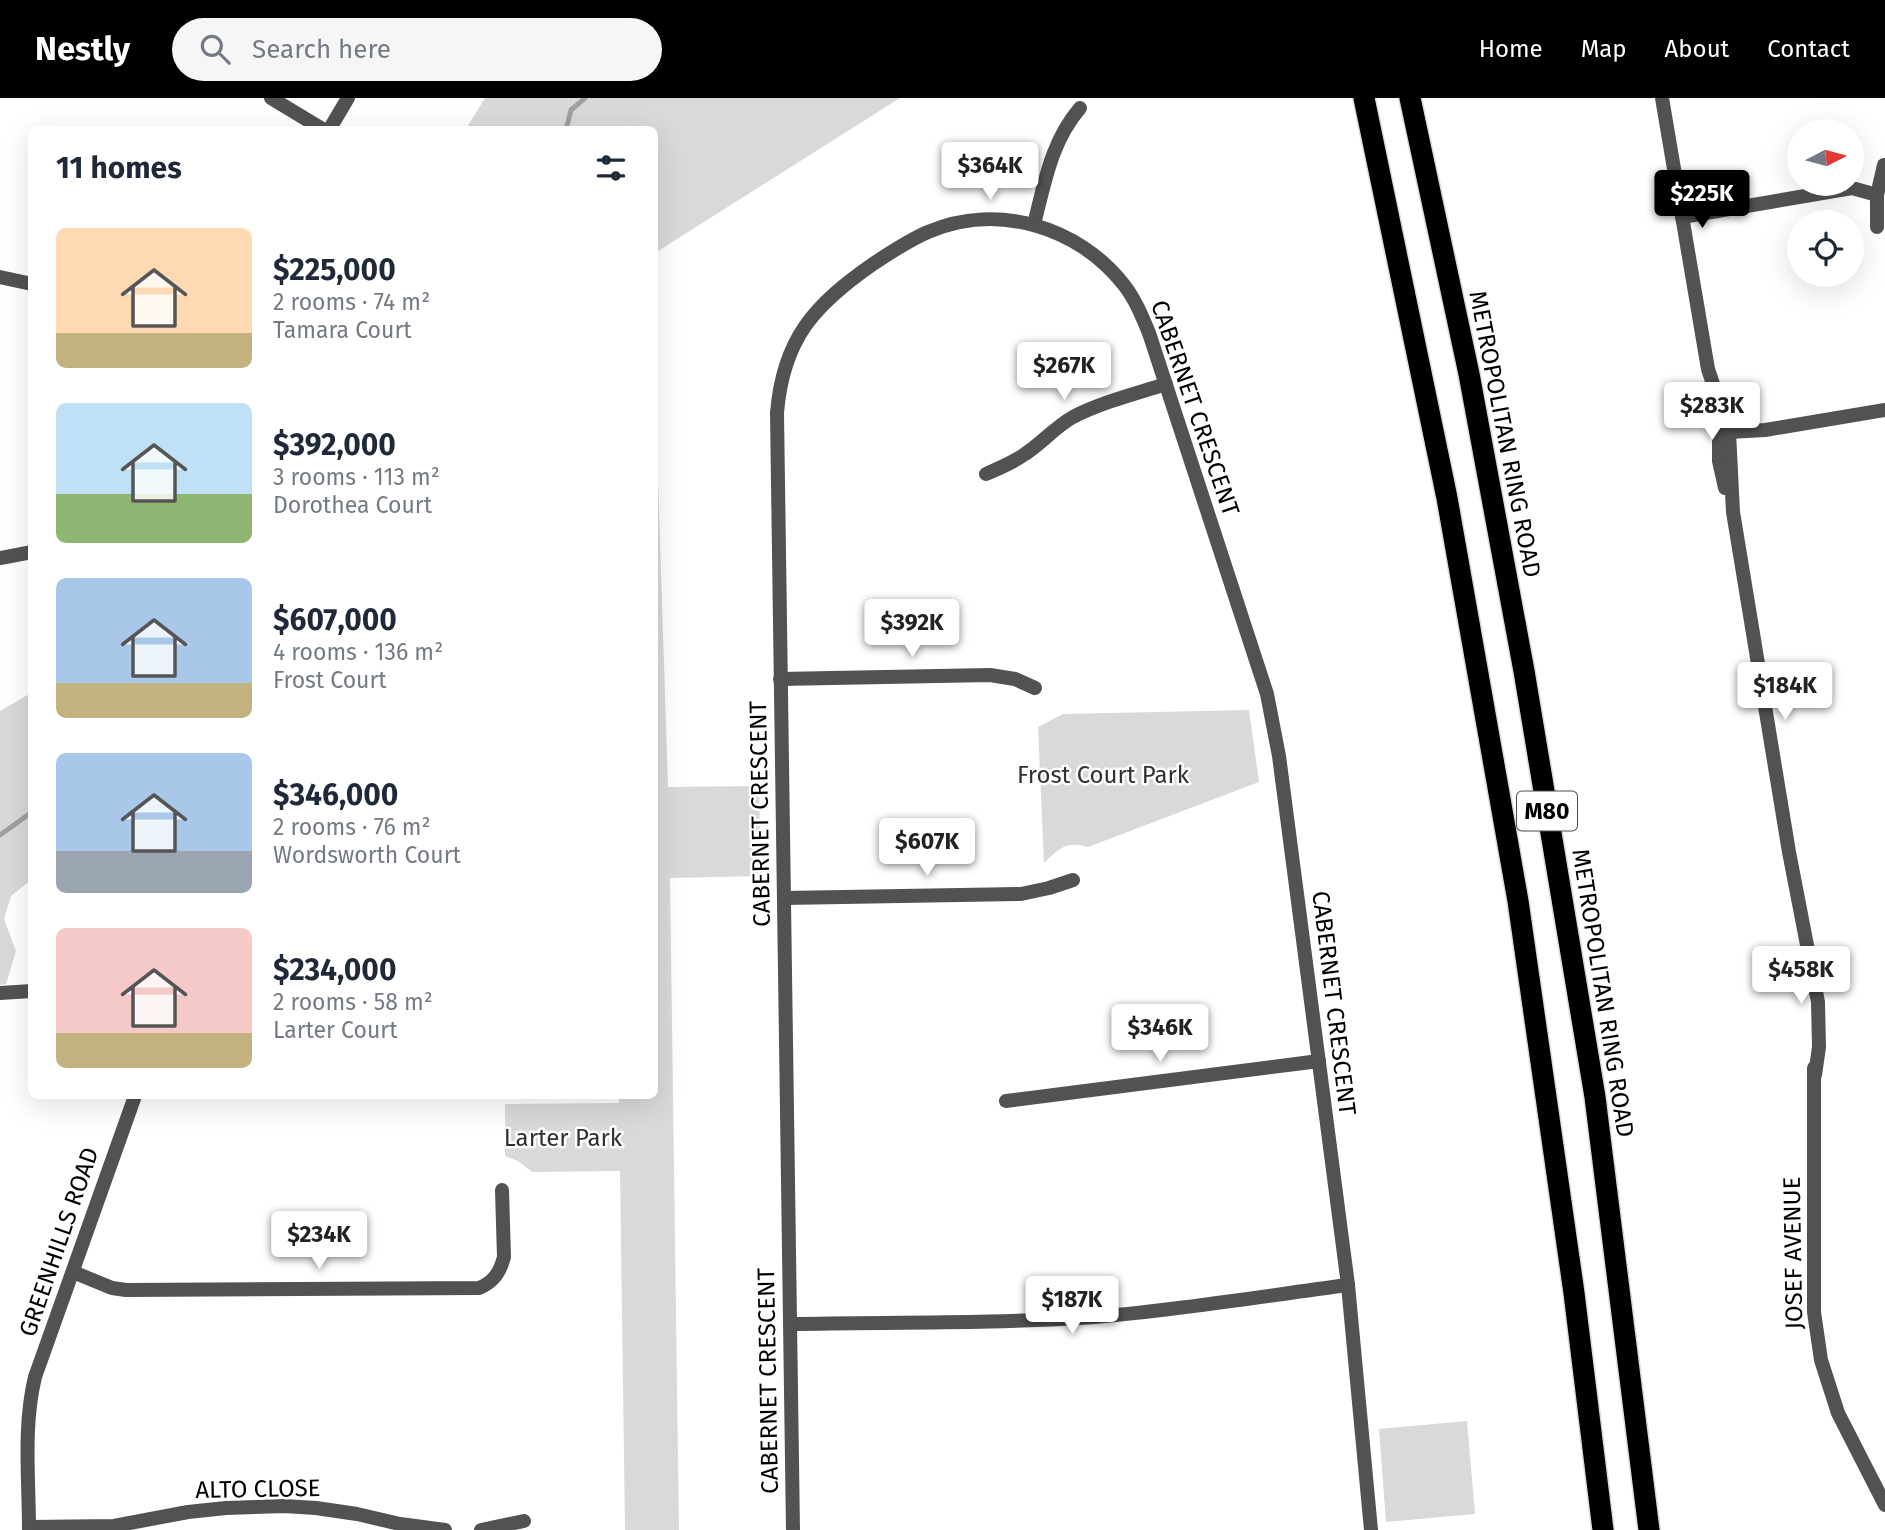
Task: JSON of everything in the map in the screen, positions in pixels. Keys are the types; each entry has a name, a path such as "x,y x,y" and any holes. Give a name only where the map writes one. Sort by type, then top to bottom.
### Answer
{"highway":[{"name":"M80","path":"1364,98 1447,498 1518,901 1572,1280 1604,1530"},
{"name":"METROPOLITAN RING ROAD","path":"1410,98 1469,374 1595,1097 1649,1530"}],"street":[{"path":"271,98 317,126"},
{"path":"331,126 348,98"},
{"name":"JOSEF AVENUE","path":"1662,98 1708,369 1711,414 1726,436 1721,475 1733,512 1804,937 1815,1075 1814,1312 1817,1337 1826,1378 1838,1413 1885,1505"},
{"path":"1034,225 1051,157 1060,135 1080,108"},
{"path":"1877,227 1877,195 1884,166"},
{"path":"1682,217 1852,188 1877,195"},
{"name":"CABERNET CRESCENT","path":"793,1530 780,679 779,390 783,369 802,330 814,313 857,275 930,231 977,219 1034,225 1070,239 1091,252 1126,287 1149,332 1267,694 1279,756 1348,1285 1371,1530"},
{"path":"0,277 28,283"},
{"path":"986,474 1026,454 1072,418 1095,407 1166,384"},
{"path":"1726,436 1741,438 1765,430 1885,410"},
{"path":"0,558 28,553"},
{"path":"780,679 990,675 1015,680 1035,688"},
{"path":"784,898 1021,894 1073,880"},
{"path":"0,993 28,990"},
{"path":"1006,1101 1319,1061"},
{"name":"GREENHILLS ROAD","path":"29,1528 29,1406 35,1377 134,1099"},
{"path":"73,1272 112,1288 126,1290 480,1288 495,1278 504,1257 502,1190"},
{"path":"791,1324 1095,1317 1348,1285"},
{"name":"JOSEF AVENUE","path":"1865,1462 1885,1485"},
{"name":"ALTO CLOSE","path":"29,1528 114,1526 214,1509 284,1506 357,1514 400,1524 445,1530"},
{"path":"481,1530 524,1521"}],"green space":[{"path":"485,98 900,98 658,251 658,126 468,126"},
{"name":"Larter Park","path":"658,480 668,787 759,786 761,876 670,878 679,1530 625,1530 620,1171 532,1172 518,1161 505,1156 505,1104 619,1103 619,1099 658,1099"},
{"path":"28,695 28,882 11,896 4,919 16,951 6,984 0,985 0,711"},
{"name":"Frost Court Park","path":"1249,710 1259,782 1088,847 1069,845 1044,863 1038,727 1063,714"},
{"path":"1467,1421 1475,1514 1386,1522 1379,1429"}],"waterway":[{"path":"567,126 571,110 585,98"},
{"path":"0,835 28,815"}]}
